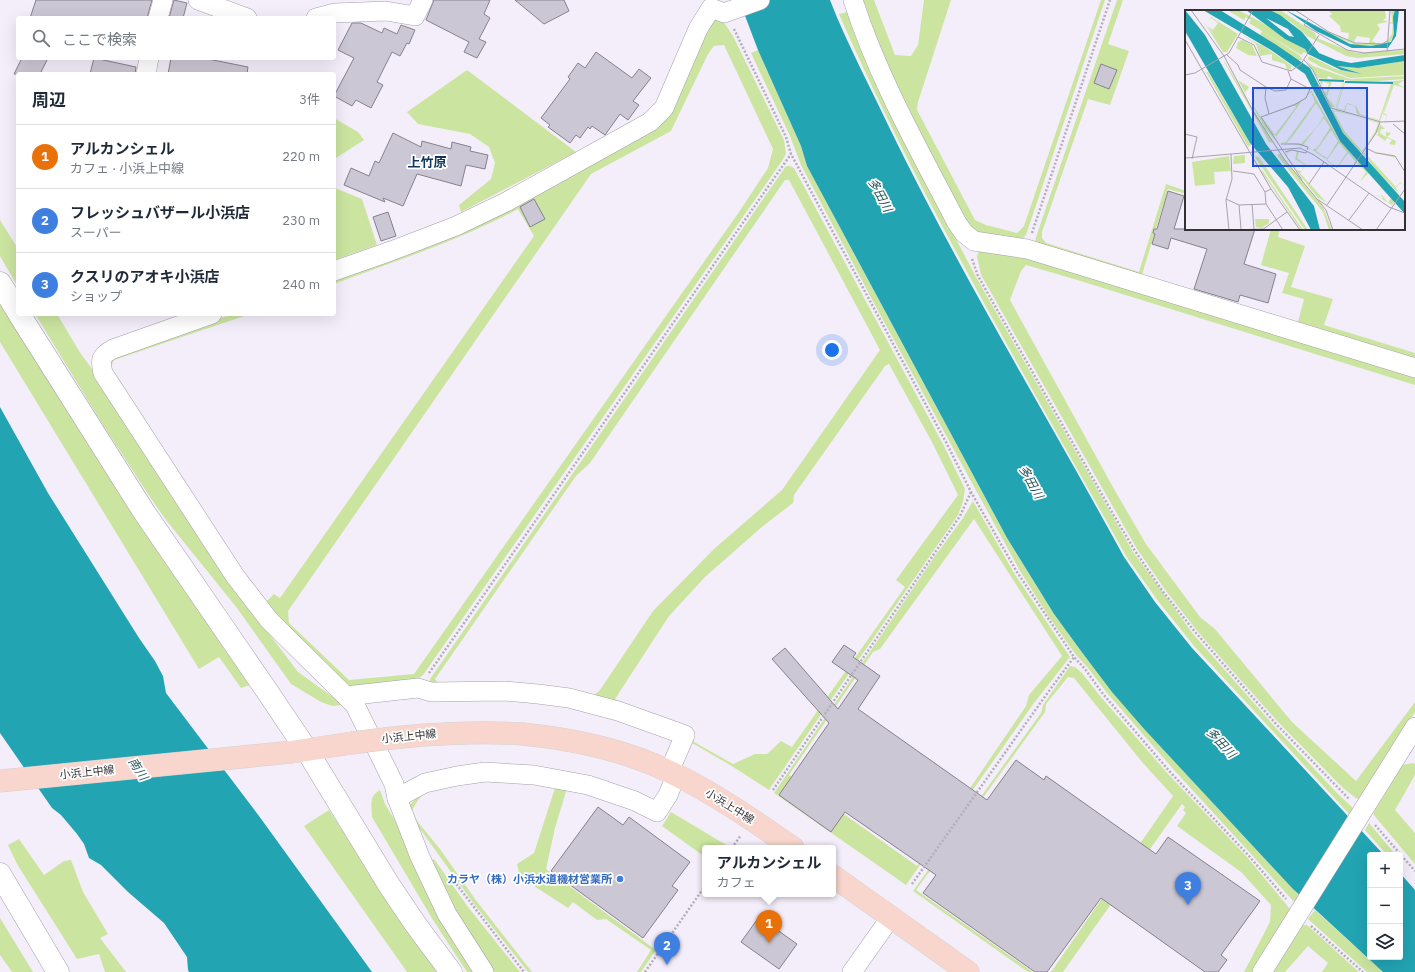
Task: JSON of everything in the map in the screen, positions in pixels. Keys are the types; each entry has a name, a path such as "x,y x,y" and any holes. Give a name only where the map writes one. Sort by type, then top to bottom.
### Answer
{"main road":[{"name":"小浜上中線","path":"0,781 299,750 417,735 448,733 523,734 590,744 633,758 673,774 728,804 788,845"},
{"path":"836,878 968,972"}],"street":[{"path":"159,16 163,0"},
{"path":"198,0 241,16"},
{"path":"324,16 335,13 386,10 415,16 423,0"},
{"path":"336,271 434,234 506,202 650,122 664,108 698,29 716,8 760,0"},
{"path":"853,0 863,31 899,112 957,223 964,234 974,241 1026,249 1415,368"},
{"path":"146,72 150,60"},
{"path":"0,283 16,310"},
{"path":"20,316 144,512 268,691 299,750 416,925 451,972"},
{"path":"201,316 105,353 101,364 103,373 235,576 269,620 355,705 394,784 396,798 420,857 447,914 484,972"},
{"path":"346,696 418,688 431,692 492,691 538,694 569,698 618,711 641,718 684,735 668,795 657,812 635,801 588,784 534,775 485,772 425,783 396,798"},
{"path":"1262,972 1362,813 1409,751 1415,727"},
{"path":"0,874 58,972"},
{"path":"852,972 891,917"}],"path":[{"path":"1026,249 1110,0"},
{"path":"716,8 731,23 783,131 791,154 947,444 971,492 1017,572 1074,657 1085,669 1103,694 1170,773 1300,912 1363,972"},
{"path":"418,688 791,154"},
{"path":"964,234 978,276 1139,557 1164,593 1196,633 1277,725 1362,813 1415,871"},
{"path":"773,790 960,516 971,492"},
{"path":"912,884 1074,657"},
{"path":"450,876 471,906 524,972"},
{"path":"645,972 702,890"}],"green space":[{"path":"863,0 874,0 895,55 911,56 918,45 924,0 951,0 918,102 917,110 975,220 986,225 1017,233 1024,226 1101,0 1105,0 1026,235 1019,242 977,234 968,225 907,110 885,60"},
{"path":"1117,0 1123,0 1108,44 1129,51 1110,105 1088,99 1042,232 1042,238 1046,243 1139,272 1166,184 1185,191 1185,194 1168,189 1141,278 1035,243"},
{"path":"847,12 869,68 976,277 1133,552 1194,635 1275,727 1354,809 1350,815 1194,646 1158,601 1126,556 976,289 905,153 839,14"},
{"path":"721,19 725,24 733,36 784,140 786,154 423,675 415,681 348,686 274,616 240,573 107,368 111,355 227,316 244,316 114,360 111,367 242,570 267,601 274,594 280,598 534,236 518,209 474,231 336,283 336,277 652,126 701,32 715,20","holes":["724,45 773,149 768,168 739,212 414,674 349,680 289,623 288,611 591,174 671,131 708,54 714,46"]},
{"path":"758,50 801,146 807,166 1007,538 1054,614 1081,651 1145,730 1300,896 1295,903 1174,770 1107,693 1076,655 1049,617 1020,571 876,307 801,165 790,136 751,53"},
{"path":"467,70 576,152 461,212 459,205 491,179 495,163 489,147 470,134 418,124 407,112"},
{"path":"336,119 358,132 364,140 336,158"},
{"path":"786,166 794,168 944,446 965,489 963,502 958,515 769,790 692,743 651,715 430,685 430,679","holes":["785,180 789,180 880,350 782,490 714,549 653,611 600,690 593,696 472,682 438,682 435,679 576,476 590,463","889,364 933,444 958,495 896,580 905,587 792,747 781,741 767,754 755,754 733,764 694,742 694,732 630,707 615,699 669,616 705,577 763,526 793,503 794,495 885,366"]},
{"path":"336,188 362,199 377,245 336,259"},
{"path":"0,220 16,246 16,284 0,256"},
{"path":"1271,230 1280,230 1278,237 1305,246 1291,287 1333,299 1324,325 1415,353 1415,361 1297,326 1304,299 1282,293 1289,273 1261,265"},
{"path":"979,251 1021,254 1415,374 1415,385 1026,265 1021,271 1010,300 1146,544 1200,617 1215,629 1292,722 1356,781 1415,702 1415,712 1362,797 1357,799 1343,788 1279,723 1198,632 1166,591 1137,549 981,275 977,256"},
{"path":"0,299 250,685 241,688 219,657 199,669 0,342"},
{"path":"36,316 58,316 81,354 98,377 227,578 298,672 344,705 332,706 321,702 291,684 237,608 166,520 103,425"},
{"path":"973,501 1014,573 1070,657 1034,703 906,885 774,793 935,556 963,518","holes":["974,519 1062,656 1029,695 1026,706 917,866 789,775 873,652 880,649"]},
{"path":"1070,666 1075,667 1082,673 1100,696 1169,775 1247,857 1290,909 1289,914 1252,972 1244,972 1270,922 1271,905 1241,872 1177,826 1186,813 1183,810 1185,807 1182,804 1063,972 1051,972 1173,796 1142,762 1074,678 1068,677 1046,704 1045,712 916,890 1033,972 1028,972 913,891 1041,713 1043,705"},
{"path":"1415,764 1415,775 1395,810 1415,833 1415,864 1373,814 1402,765"},
{"path":"485,776 568,785 555,828 546,869 656,950 641,972 637,972 651,950 606,919 597,920 573,902 568,908 520,877 517,864 534,853 556,785 485,778 455,783 427,791 418,800 412,811 417,821 440,849 475,899 532,972 528,972 474,904 415,822 407,807 427,789"},
{"path":"380,790 385,804 478,972 467,972 433,920 372,817 372,798"},
{"path":"329,810 379,888 439,972 407,972 304,826"},
{"path":"671,812 726,845 702,845 702,855 662,826"},
{"path":"1369,823 1393,852 1384,852 1365,830"},
{"path":"19,839 44,875 64,861 71,860 83,892 108,934 100,938 126,972 105,972 99,954 77,959 17,864 8,845"},
{"path":"434,859 468,907 520,972 491,972 429,863"},
{"path":"1315,910 1367,957 1367,960 1370,960 1383,972 1367,972 1308,919"},
{"path":"0,918 33,972 12,972 0,955"},
{"path":"1303,925 1307,925 1359,972 1322,972 1328,963 1308,946 1285,972 1273,972"}],"water":[{"name":"多田川","path":"739,0 830,0 851,49 917,183 1004,344 1124,557 1155,602 1192,648 1381,852 1367,852 1367,957 1293,889 1145,730 1112,692 1054,614 1007,538 807,166 801,146 758,50"},
{"name":"南川","path":"0,407 48,493 155,661 163,676 166,693 259,816 372,972 189,972 187,957 164,923 128,892 101,865 89,858 84,844 77,834 61,815 52,808 0,733"},
{"path":"1403,876 1415,890 1415,972 1383,972 1370,960 1403,960"}],"building":[{"path":"36,0 152,0 148,16 31,16"},
{"path":"174,0 187,3 184,16 170,16"},
{"path":"434,0 490,0 484,14 490,18 479,39 486,42 477,58 464,52 469,42 426,20"},
{"path":"515,0 564,0 569,11 544,24"},
{"path":"352,23 361,23 382,33 384,28 397,34 401,25 415,30 409,44 407,43 400,56 392,52 377,82 383,85 371,108 356,100 352,106 336,97 336,92 354,58 338,50"},
{"path":"596,52 632,78 639,69 651,78 633,101 639,105 628,120 620,114 605,135 592,126 590,129 588,127 580,138 576,135 570,143 548,127 550,125 541,118 570,79 568,77 578,63 585,68"},
{"path":"21,60 47,60 41,72 16,72 16,74 14,74"},
{"path":"94,60 103,60 136,67 135,72 90,72"},
{"path":"171,60 213,60 248,67 247,72 168,72"},
{"path":"1101,64 1117,70 1109,89 1094,83"},
{"path":"393,133 421,147 422,141 451,149 452,142 471,147 470,151 488,155 485,169 466,165 461,186 417,174 403,206 383,198 385,202 344,185 351,168 369,176 375,161 379,163"},
{"path":"1168,191 1184,196 1174,229 1255,230 1244,264 1276,274 1268,303 1240,295 1238,302 1194,289 1207,249 1171,238 1168,249 1152,244 1155,234 1153,233 1154,229 1157,229"},
{"path":"534,199 545,219 530,227 520,207"},
{"path":"388,212 396,236 381,241 373,217"},
{"path":"844,645 856,653 853,657 880,676 858,709 987,800 1016,760 1044,780 1046,776 1156,854 1168,837 1260,901 1221,955 1227,960 1218,972 1205,972 1101,898 1047,972 1035,972 923,893 936,875 845,812 831,832 779,795 829,723 772,659 785,648 838,709 858,680 832,662"},
{"name":"カラヤ（株）小浜水道機材営業所","path":"598,807 623,825 629,817 690,862 672,886 678,890 643,938 551,871"},
{"path":"759,917 797,944 779,969 741,942"}],"place":[{"name":"カラヤ（株）小浜水道機材営業所","path":"620,879"},
{"name":"クスリのアオキ小浜店","path":"1188,905"},
{"name":"アルカンシェル","path":"769,943"},
{"name":"フレッシュバザール小浜店","path":"667,965"}],"district":[{"name":"上竹原","path":"427,162"}]}
